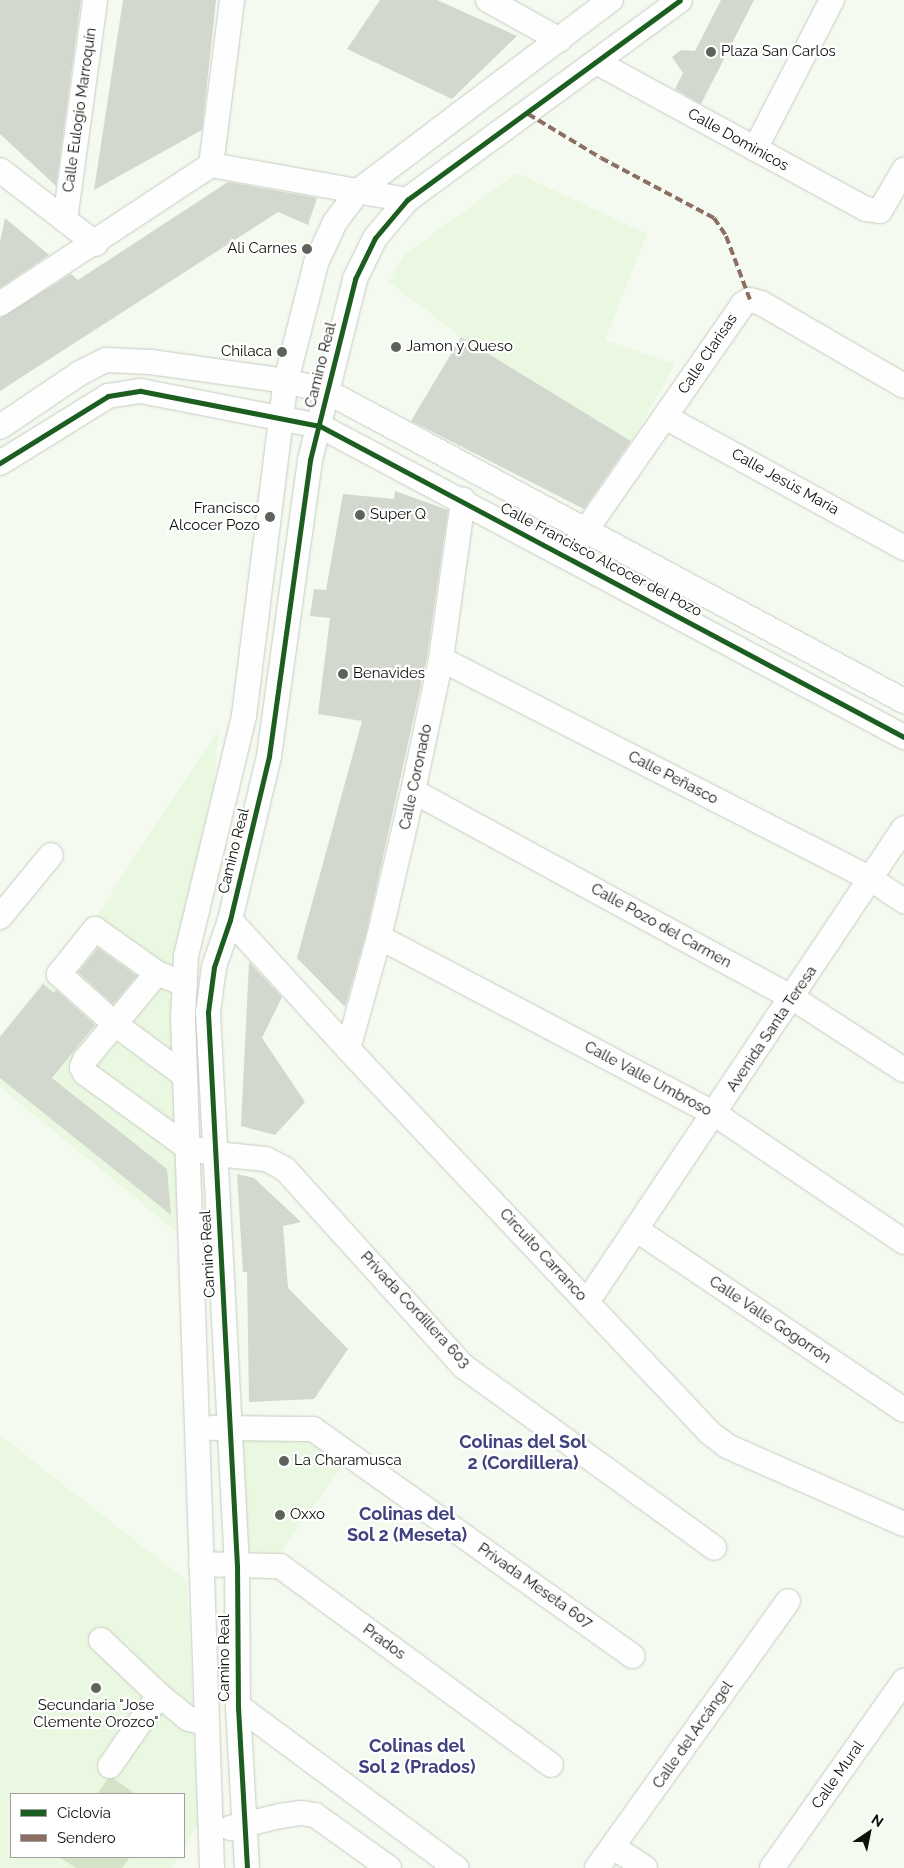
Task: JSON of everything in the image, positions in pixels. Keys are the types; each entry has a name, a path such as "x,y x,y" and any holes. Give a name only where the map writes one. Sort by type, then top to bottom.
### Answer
{"street":[{"name":"Calle Eulogio Marroquín","path":"65,220 95,0"},
{"path":"211,165 232,0"},
{"path":"488,0 560,40"},
{"name":"Camino Real","path":"212,1868 184,1075 186,956 244,716 286,381 316,263 335,222 358,191 611,0"},
{"name":"Camino Real","path":"246,1868 238,1706 237,1566 208,1012 214,967 230,920 270,756 310,460 320,426 326,391 355,279 375,238 407,200 598,63 680,0"},
{"path":"755,149 832,0"},
{"name":"Calle Dominicos","path":"598,63 866,209 880,211 904,170"},
{"path":"0,304 96,244 211,165 407,200"},
{"path":"0,170 96,244"},
{"name":"Calle Clarisas","path":"568,557 742,304 750,300 904,386"},
{"name":"Camino Real","path":"0,427 80,373 106,360 151,362 286,381"},
{"name":"Calle Francisco Alcocer del Pozo","path":"286,381 326,391 904,701"},
{"path":"0,463 108,396 142,391 282,418"},
{"name":"Calle Jesús María","path":"665,417 904,548"},
{"name":"Calle Francisco Alcocer del Pozo","path":"282,418 320,426 463,500 904,736"},
{"name":"Calle Coronado","path":"348,1049 379,937 414,791 441,659 463,500"},
{"name":"Calle Peñasco","path":"441,659 871,879 904,901"},
{"name":"Calle Pozo del Carmen","path":"414,791 793,998 904,1070"},
{"name":"Avenida Santa Teresa","path":"588,1302 793,998 904,828"},
{"path":"2,909 51,855"},
{"name":"Circuito Carranco","path":"230,920 348,1049 710,1433 727,1446 904,1524"},
{"path":"184,1075 115,1024 59,974 90,932 101,931 157,973 185,984"},
{"name":"Calle Valle Umbroso","path":"379,937 715,1114 904,1242"},
{"path":"157,973 82,1067 187,1147"},
{"name":"Privada Cordillera 603","path":"187,1147 215,1154 266,1159 285,1169 463,1366 714,1548"},
{"name":"Calle Valle Gogorrón","path":"636,1230 904,1410"},
{"name":"Privada Meseta 607","path":"196,1426 229,1429 313,1429 633,1656"},
{"name":"Prados","path":"201,1564 280,1566 551,1765"},
{"name":"Calle del Arcángel","path":"597,1868 614,1847 788,1602"},
{"path":"100,1640 159,1695 188,1719 207,1723"},
{"name":"Calle Mural","path":"772,1868 904,1681"},
{"path":"110,1766 159,1695"},
{"path":"238,1706 456,1868"},
{"path":"212,1833 245,1824 302,1813 315,1815 389,1868"},
{"path":"614,1847 645,1868"}],"shaded area":[{"path":"517,173 647,234 605,340 675,364 632,441 461,337 389,282 404,255"},
{"path":"219,728 213,789 175,964 172,1024 178,1233 0,1087 0,1035 97,915"},
{"name":"Secundaria \"Jose Clemente Orozco\"","path":"0,1435 187,1581 198,1823 185,1846 185,1793 10,1793 10,1858 178,1858 172,1868 0,1868"},
{"path":"241,1440 309,1440 343,1465 279,1554 246,1550"},
{"path":"110,1776 135,1793 98,1793"},
{"path":"61,1858 129,1858 122,1868 76,1868"}],"building":[{"path":"0,0 81,0 56,186 0,134"},
{"path":"123,0 216,0 202,130 94,190"},
{"path":"380,0 437,0 517,36 452,99 347,49"},
{"name":"Plaza San Carlos","path":"721,0 754,0 701,104 675,89 683,73 672,57 681,50 695,51"},
{"path":"228,182 317,198 308,225 278,212 0,391 0,318 71,274 78,280"},
{"path":"5,218 49,255 0,288 0,242"},
{"path":"461,337 631,441 584,509 411,421"},
{"path":"395,491 448,510 427,657 366,934 345,1007 297,958 362,721 318,714 330,618 310,616 314,589 326,590 343,494 394,499"},
{"path":"98,948 137,976 113,1004 78,972"},
{"path":"249,962 282,997 262,1038 305,1102 275,1135 241,1126"},
{"path":"43,984 54,993 56,990 95,1025 52,1078 167,1169 171,1215 0,1078 0,1037"},
{"path":"237,1174 254,1178 301,1222 283,1226 288,1288 348,1349 314,1399 249,1402 247,1272 243,1272"}],"marked path":[{"path":"528,114 601,158 714,218 726,236 750,300"}],"cycle path":[{"path":"247,1868 238,1706 237,1566 208,1012 214,967 230,920 269,756 310,460 355,279 375,238 407,200 680,0"},
{"path":"0,463 108,396 141,391 320,426 904,737"}],"place":[{"name":"Plaza San Carlos","path":"711,52"},
{"name":"Ali Carnes","path":"307,249"},
{"name":"Jamon y Queso","path":"396,347"},
{"name":"Chilaca","path":"282,352"},
{"name":"Super Q","path":"360,515"},
{"name":"Francisco Alcocer Pozo","path":"270,517"},
{"name":"Benavides","path":"343,674"},
{"name":"La Charamusca","path":"284,1461"},
{"name":"Oxxo","path":"280,1515"},
{"name":"Secundaria \"Jose Clemente Orozco\"","path":"96,1688"}],"district":[{"name":"Colinas del Sol 2 (Cordillera)","path":"523,1454"},
{"name":"Colinas del Sol 2 (Meseta)","path":"407,1525"},
{"name":"Colinas del Sol 2 (Prados)","path":"417,1757"}]}
